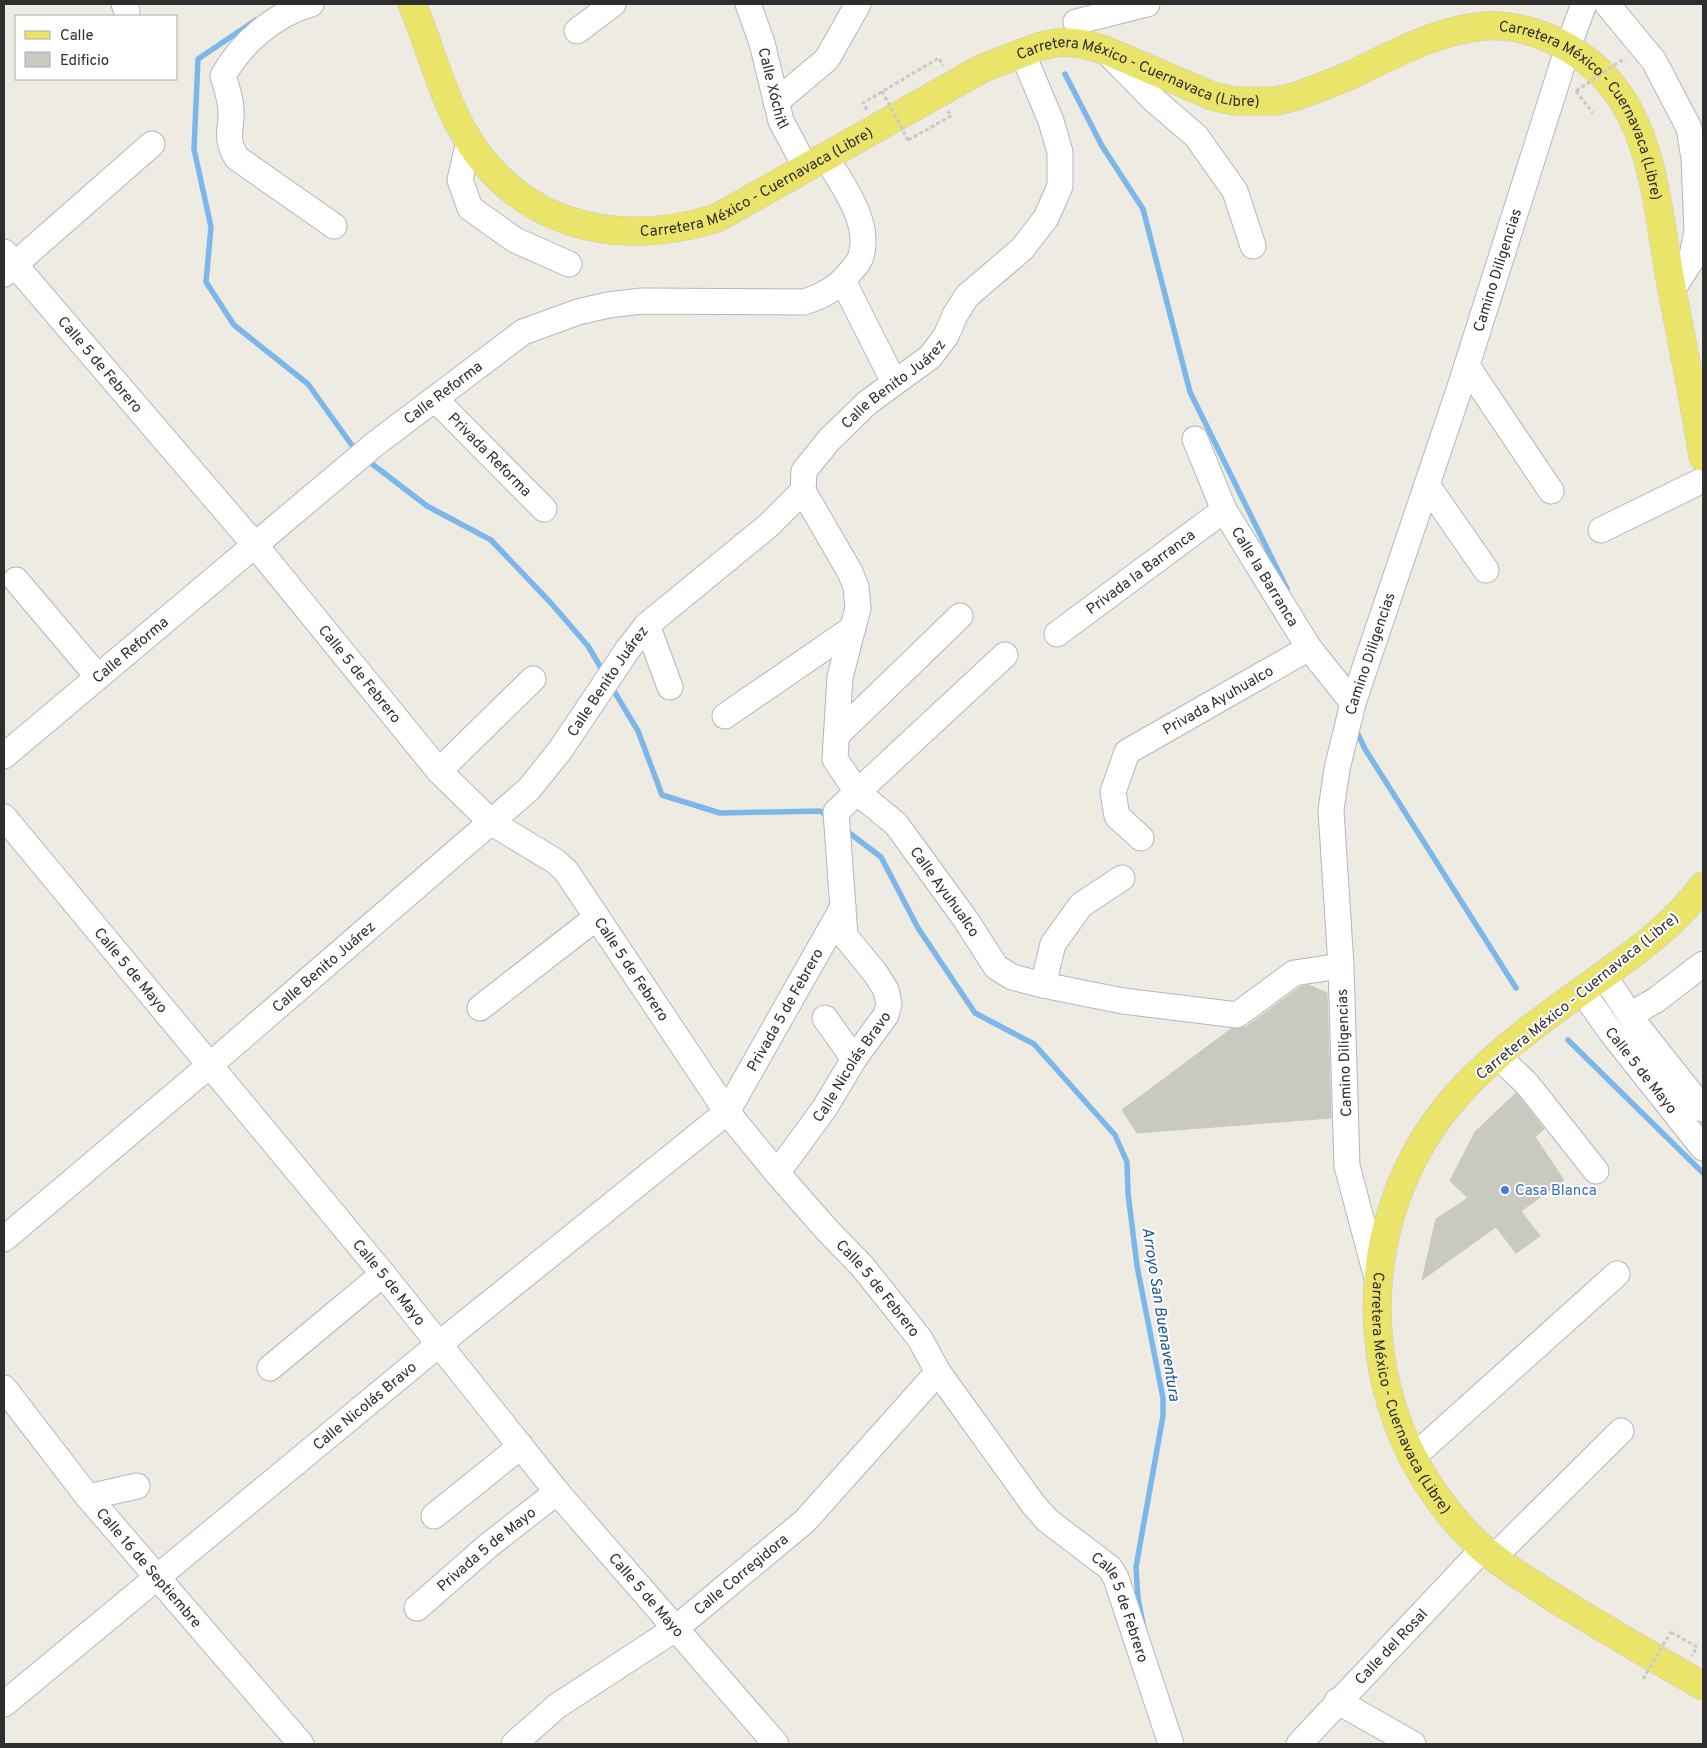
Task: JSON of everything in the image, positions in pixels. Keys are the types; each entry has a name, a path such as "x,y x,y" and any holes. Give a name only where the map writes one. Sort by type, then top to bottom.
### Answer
{"main road":[{"name":"Carretera México - Cuernavaca (Libre)","path":"412,4 442,83 469,141 493,170 533,204 573,222 613,231 660,231 690,226 717,218 953,84 983,68 1022,52 1076,23 1082,44 1105,50 1212,96 1257,102 1275,102 1294,97 1356,73 1411,47 1448,33 1478,27 1518,28 1543,35 1568,47 1588,60 1610,80 1626,102 1634,120 1648,159 1672,290 1689,368 1703,457"},
{"name":"Carretera México - Cuernavaca (Libre)","path":"1703,886 1677,918 1498,1056 1459,1093 1433,1126 1416,1153 1394,1202 1383,1248 1378,1282 1377,1314 1383,1371 1399,1430 1412,1458 1447,1512 1488,1553 1565,1604 1703,1686"}],"street":[{"path":"311,4 296,8 271,23 241,50 230,64 223,76 230,105 228,136 230,147 237,158 334,226"},
{"path":"577,31 613,4"},
{"name":"Calle Xóchitl","path":"748,4 762,43 781,121 816,162"},
{"path":"776,102 823,63 858,4"},
{"path":"1076,23 1147,4"},
{"name":"Camino Diligencias","path":"1378,1282 1347,1166 1341,966 1331,810 1337,769 1351,701 1467,366 1568,47 1584,4"},
{"path":"1607,4 1654,61 1689,128 1698,153 1700,229 1691,261 1672,290"},
{"path":"1105,50 1154,100 1196,136 1235,191 1252,246"},
{"name":"Calle Benito Juárez","path":"4,1239 210,1065 492,823 529,789 562,749 628,649 647,626 769,525 803,491 804,471 829,440 894,382 930,357 946,336 954,315 967,296 1022,249 1046,218 1060,186 1060,152 1053,129 1022,52"},
{"path":"469,141 460,180 470,208 515,240 569,264"},
{"path":"8,263 152,144"},
{"name":"Calle Reforma","path":"4,756 375,444 523,332 578,312 608,305 642,302 804,302 824,296 843,281 860,260 863,239 858,216 816,162"},
{"name":"Calle 5 de Febrero","path":"8,263 255,545 439,771 492,823 556,861 566,871 727,1112 777,1173 862,1266 920,1339 938,1372 1047,1520 1110,1568 1116,1578 1171,1744"},
{"path":"843,281 894,382"},
{"path":"1467,366 1552,491"},
{"name":"Privada Reforma","path":"435,399 544,509"},
{"name":"Calle la Barranca","path":"1195,439 1224,510 1310,650 1351,701"},
{"path":"1601,530 1703,480"},
{"path":"1427,485 1486,570"},
{"name":"Calle Ayuhualco","path":"803,491 814,514 850,572 856,587 858,608 840,678 835,759 857,792 896,824 966,920 996,966 1012,977 1044,985 1123,1001 1237,1015 1294,973 1341,966"},
{"name":"Privada la Barranca","path":"1057,634 1224,510"},
{"path":"16,580 98,677"},
{"path":"837,735 960,616"},
{"path":"647,626 670,687"},
{"path":"725,716 853,628"},
{"name":"Privada Ayuhualco","path":"1140,838 1117,816 1113,792 1127,752 1310,650"},
{"name":"Calle Nicolás Bravo","path":"777,1173 824,1109 854,1059 886,1015 889,1004 886,990 876,974 845,936 836,812 1005,655"},
{"path":"439,771 533,679"},
{"name":"Calle 5 de Mayo","path":"6,824 210,1065 383,1274 557,1492 776,1744"},
{"path":"1044,985 1053,944 1081,905 1122,878"},
{"name":"Privada 5 de Febrero","path":"727,1112 843,907"},
{"path":"480,1008 597,917"},
{"path":"1630,1015 1656,1000 1703,966"},
{"path":"1593,983 1630,1015 1703,1108"},
{"name":"Calle 5 de Mayo","path":"1593,983 1610,1032 1703,1148"},
{"path":"825,1018 854,1059"},
{"path":"1498,1056 1527,1084 1596,1171"},
{"name":"Calle Nicolás Bravo","path":"4,1704 438,1344 727,1112"},
{"path":"270,1368 383,1274"},
{"path":"1412,1458 1617,1274"},
{"name":"Calle Corregidora","path":"514,1744 557,1706 675,1629 804,1521 938,1372"},
{"name":"Calle 16 de Septiembre","path":"4,1388 88,1497 301,1744"},
{"name":"Calle del Rosal","path":"1299,1744 1337,1701 1488,1553 1621,1431"},
{"path":"434,1516 521,1446"},
{"path":"88,1497 137,1486"},
{"name":"Privada 5 de Mayo","path":"417,1608 463,1570 489,1545 557,1492"},
{"path":"1337,1701 1413,1744"}],"path":[{"path":"908,140 882,91 939,58 953,84"},
{"path":"1593,113 1576,91 1625,58"},
{"path":"1643,1679 1671,1632 1696,1647"}],"building":[{"path":"1309,985 1327,993 1331,1118 1137,1133 1122,1110 1231,1029 1246,1027 1300,987"},
{"name":"Casa Blanca","path":"1516,1093 1544,1129 1535,1137 1564,1180 1521,1211 1540,1236 1516,1253 1496,1227 1422,1280 1436,1219 1468,1198 1450,1181 1475,1132"}],"waterway":[{"name":"Arroyo San Buenaventura","path":"256,20 198,59 194,149 211,227 206,282 234,325 308,384 356,451"},
{"path":"1065,74 1102,146 1143,209 1190,392 1287,589"},
{"name":"Arroyo San Buenaventura","path":"367,460 427,506 491,540 550,602 588,646 604,673"},
{"name":"Arroyo San Buenaventura","path":"611,686 638,731 662,795 720,813 820,811 829,817"},
{"path":"1355,728 1365,749 1516,988"},
{"name":"Arroyo San Buenaventura","path":"844,829 881,857 918,928 975,1013 1034,1044 1115,1135 1127,1162 1128,1193 1137,1266 1163,1398 1163,1416 1136,1567 1138,1599 1143,1623"},
{"path":"1568,1040 1703,1173"}],"place":[{"name":"Casa Blanca","path":"1505,1190"}]}
